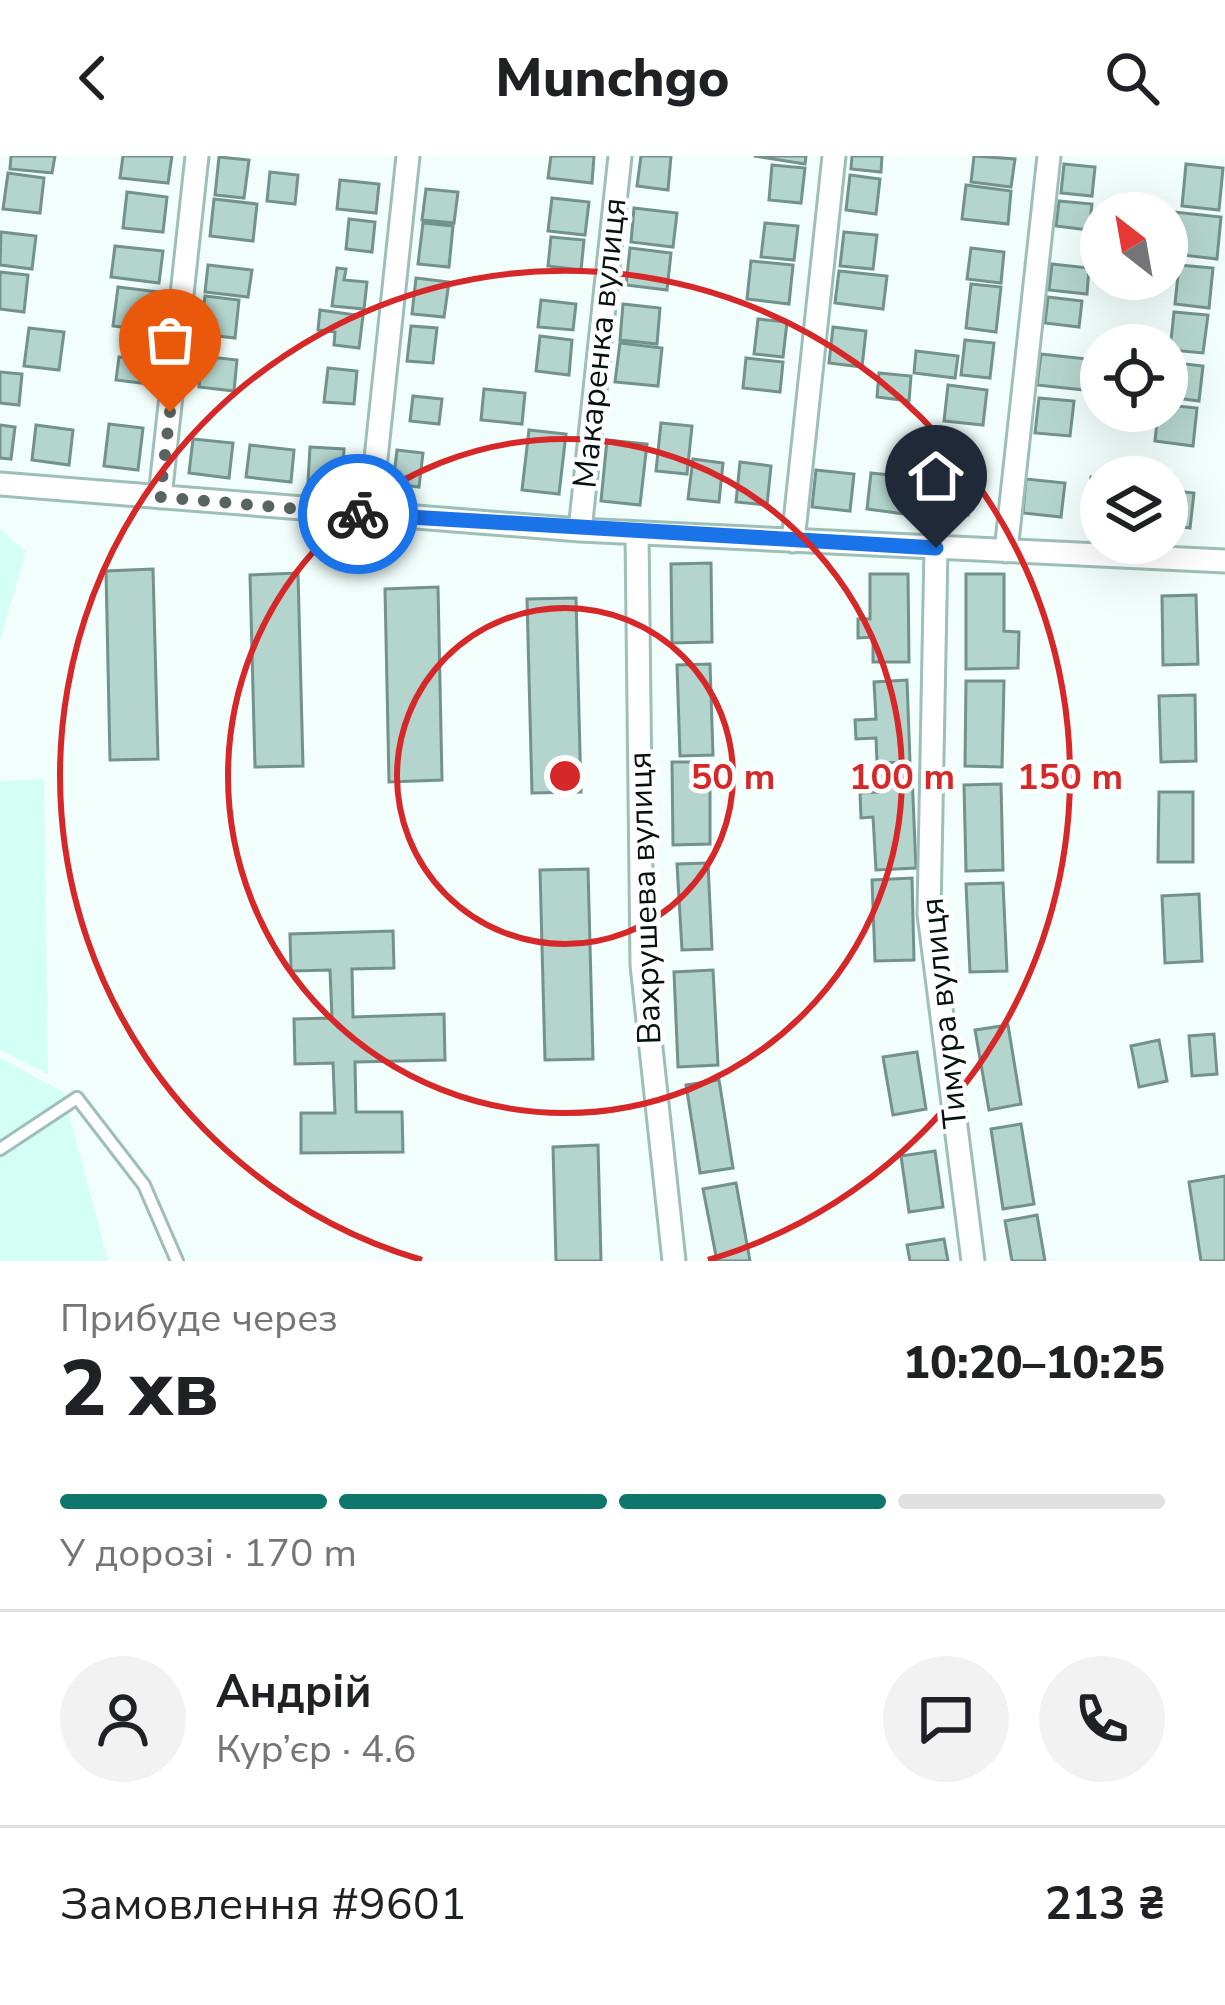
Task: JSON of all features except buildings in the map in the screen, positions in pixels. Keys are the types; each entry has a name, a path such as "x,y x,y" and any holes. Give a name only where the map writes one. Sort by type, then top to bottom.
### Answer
{"street":[{"path":"160,497 196,156"},
{"path":"370,514 408,156"},
{"name":"Макаренка вулиця","path":"580,530 620,156"},
{"path":"794,541 834,156"},
{"path":"1006,551 1049,156"},
{"path":"0,484 580,530 1225,561"},
{"name":"Вахрушева вулиця","path":"637,533 641,964 674,1261"},
{"name":"Тимура вулиця","path":"936,548 929,914 974,1261"}],"lane":[{"path":"0,1149 77,1098 144,1185 177,1261"}],"shaded area":[{"path":"0,530 26,551 0,640"},
{"path":"44,779 48,1074 0,1050 0,781"},
{"path":"0,1058 63,1092 108,1261 0,1261"}],"way so far":[{"path":"170,412 160,497 358,514"}],"route":[{"path":"358,514 936,548"}]}
